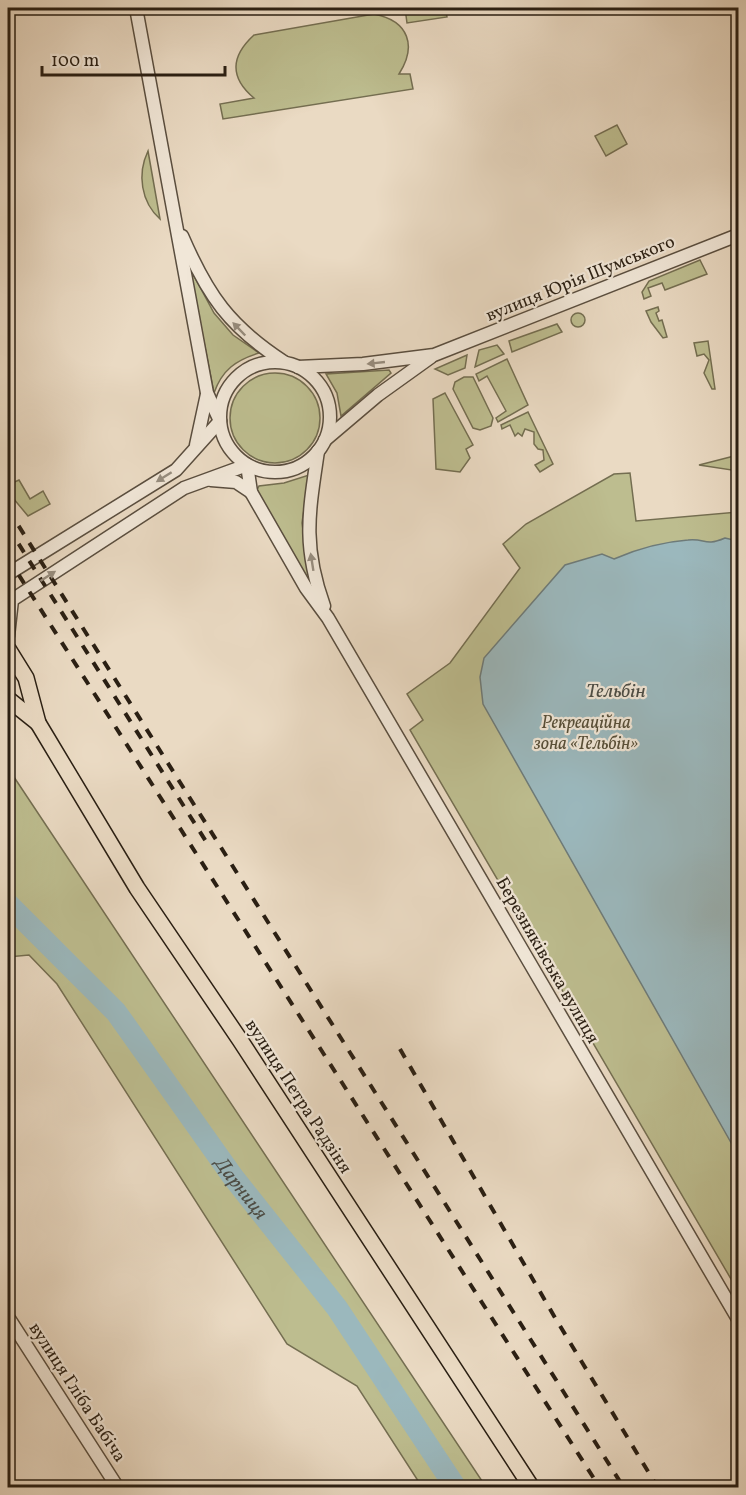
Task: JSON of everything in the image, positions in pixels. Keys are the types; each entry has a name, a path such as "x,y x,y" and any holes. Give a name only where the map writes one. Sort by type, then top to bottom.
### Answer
{"main road":[{"name":"вулиця Петра Радзіня","path":"8,649 26,678 38,723 137,888 246,1050 532,1488"},
{"name":"вулиця Петра Радзіня","path":"8,699 38,723"}],"street":[{"path":"136,8 173,216 207,393 228,446 247,465 263,471 282,472 305,464 322,446 330,416 327,398 313,378 246,336 224,312 198,271 173,216"},
{"name":"вулиця Юрія Шумського","path":"322,446 378,395 434,355 738,235"},
{"name":"вулиця Юрія Шумського","path":"292,365 363,364 434,355"},
{"path":"8,574 172,472 191,456 220,421 224,395 241,374 260,364 292,365"},
{"path":"191,456 201,433 207,393"},
{"name":"Березняківська вулиця","path":"322,446 308,526 314,576 328,618"},
{"path":"8,636 12,600 176,494 198,482 247,465"},
{"name":"Березняківська вулиця","path":"247,465 251,492 306,588 328,618 738,1319"},
{"path":"198,482 231,481 251,492"},
{"name":"вулиця Гліба Бабіча","path":"8,1317 118,1488"}],"green space":[{"path":"405,8 445,8 447,17 407,23"},
{"path":"374,14 395,22 406,36 408,54 399,74 410,74 413,89 223,119 220,104 254,98 240,82 236,66 241,51 254,35"},
{"path":"617,125 627,144 606,156 595,136"},
{"path":"148,151 160,219 149,204 143,187 143,169"},
{"path":"700,260 707,274 665,290 662,283 648,288 651,296 644,299 642,292 649,281"},
{"path":"194,276 214,313 233,335 259,353 231,367 221,378 214,393 191,277"},
{"path":"658,307 659,311 656,313 659,321 662,320 667,337 663,338 646,311"},
{"path":"578,313 583,315 585,320 583,325 578,327 573,325 571,320 573,315"},
{"path":"557,324 562,332 512,352 509,341"},
{"path":"708,341 715,389 712,389 704,373 709,360 704,354 697,356 694,343"},
{"path":"497,345 504,354 475,367 479,350"},
{"path":"467,355 465,368 448,375 435,369"},
{"path":"507,359 528,405 498,422 496,418 506,411 487,376 479,381 476,374"},
{"path":"389,370 391,373 341,416 337,393 326,374"},
{"path":"275,373 292,376 307,386 317,401 320,418 317,435 307,450 292,460 275,463 258,460 243,450 233,435 230,418 233,401 243,386 258,376"},
{"path":"464,377 473,377 493,418 491,426 480,430 473,428 453,389 455,382"},
{"path":"445,393 473,445 466,449 470,458 460,472 436,469 433,399"},
{"path":"528,412 553,464 540,472 535,465 544,460 543,450 538,449 534,444 534,432 525,429 522,436 518,433 515,436 510,425 502,429 501,425"},
{"path":"738,455 738,471 699,465"},
{"name":"Тельбін","path":"630,473 636,521 738,512 738,1291 410,730 423,720 407,694 450,663 520,568 503,544 526,524 614,474"},
{"path":"309,475 302,523 310,580 307,582 257,490 259,486 284,483"},
{"path":"19,480 30,499 43,491 50,504 28,516 8,492 8,481 10,484"},
{"path":"8,768 486,1487 422,1487 357,1386 287,1344 57,984 29,955 8,957"}],"water":[{"name":"Тельбін","path":"725,538 738,541 738,1155 483,704 480,677 484,658 565,565 602,554 614,559 669,542 694,540 713,542"}],"waterway":[{"name":"Дарниця","path":"8,904 116,1012 233,1177 337,1308 456,1488"}],"railway":[{"path":"8,509 624,1488"},
{"path":"8,527 207,843"},
{"path":"8,558 600,1488"},
{"path":"400,1049 554,1316 658,1488"}],"park label":[{"name":"Рекреаційна зона «Тельбін»","path":"586,732"}]}
